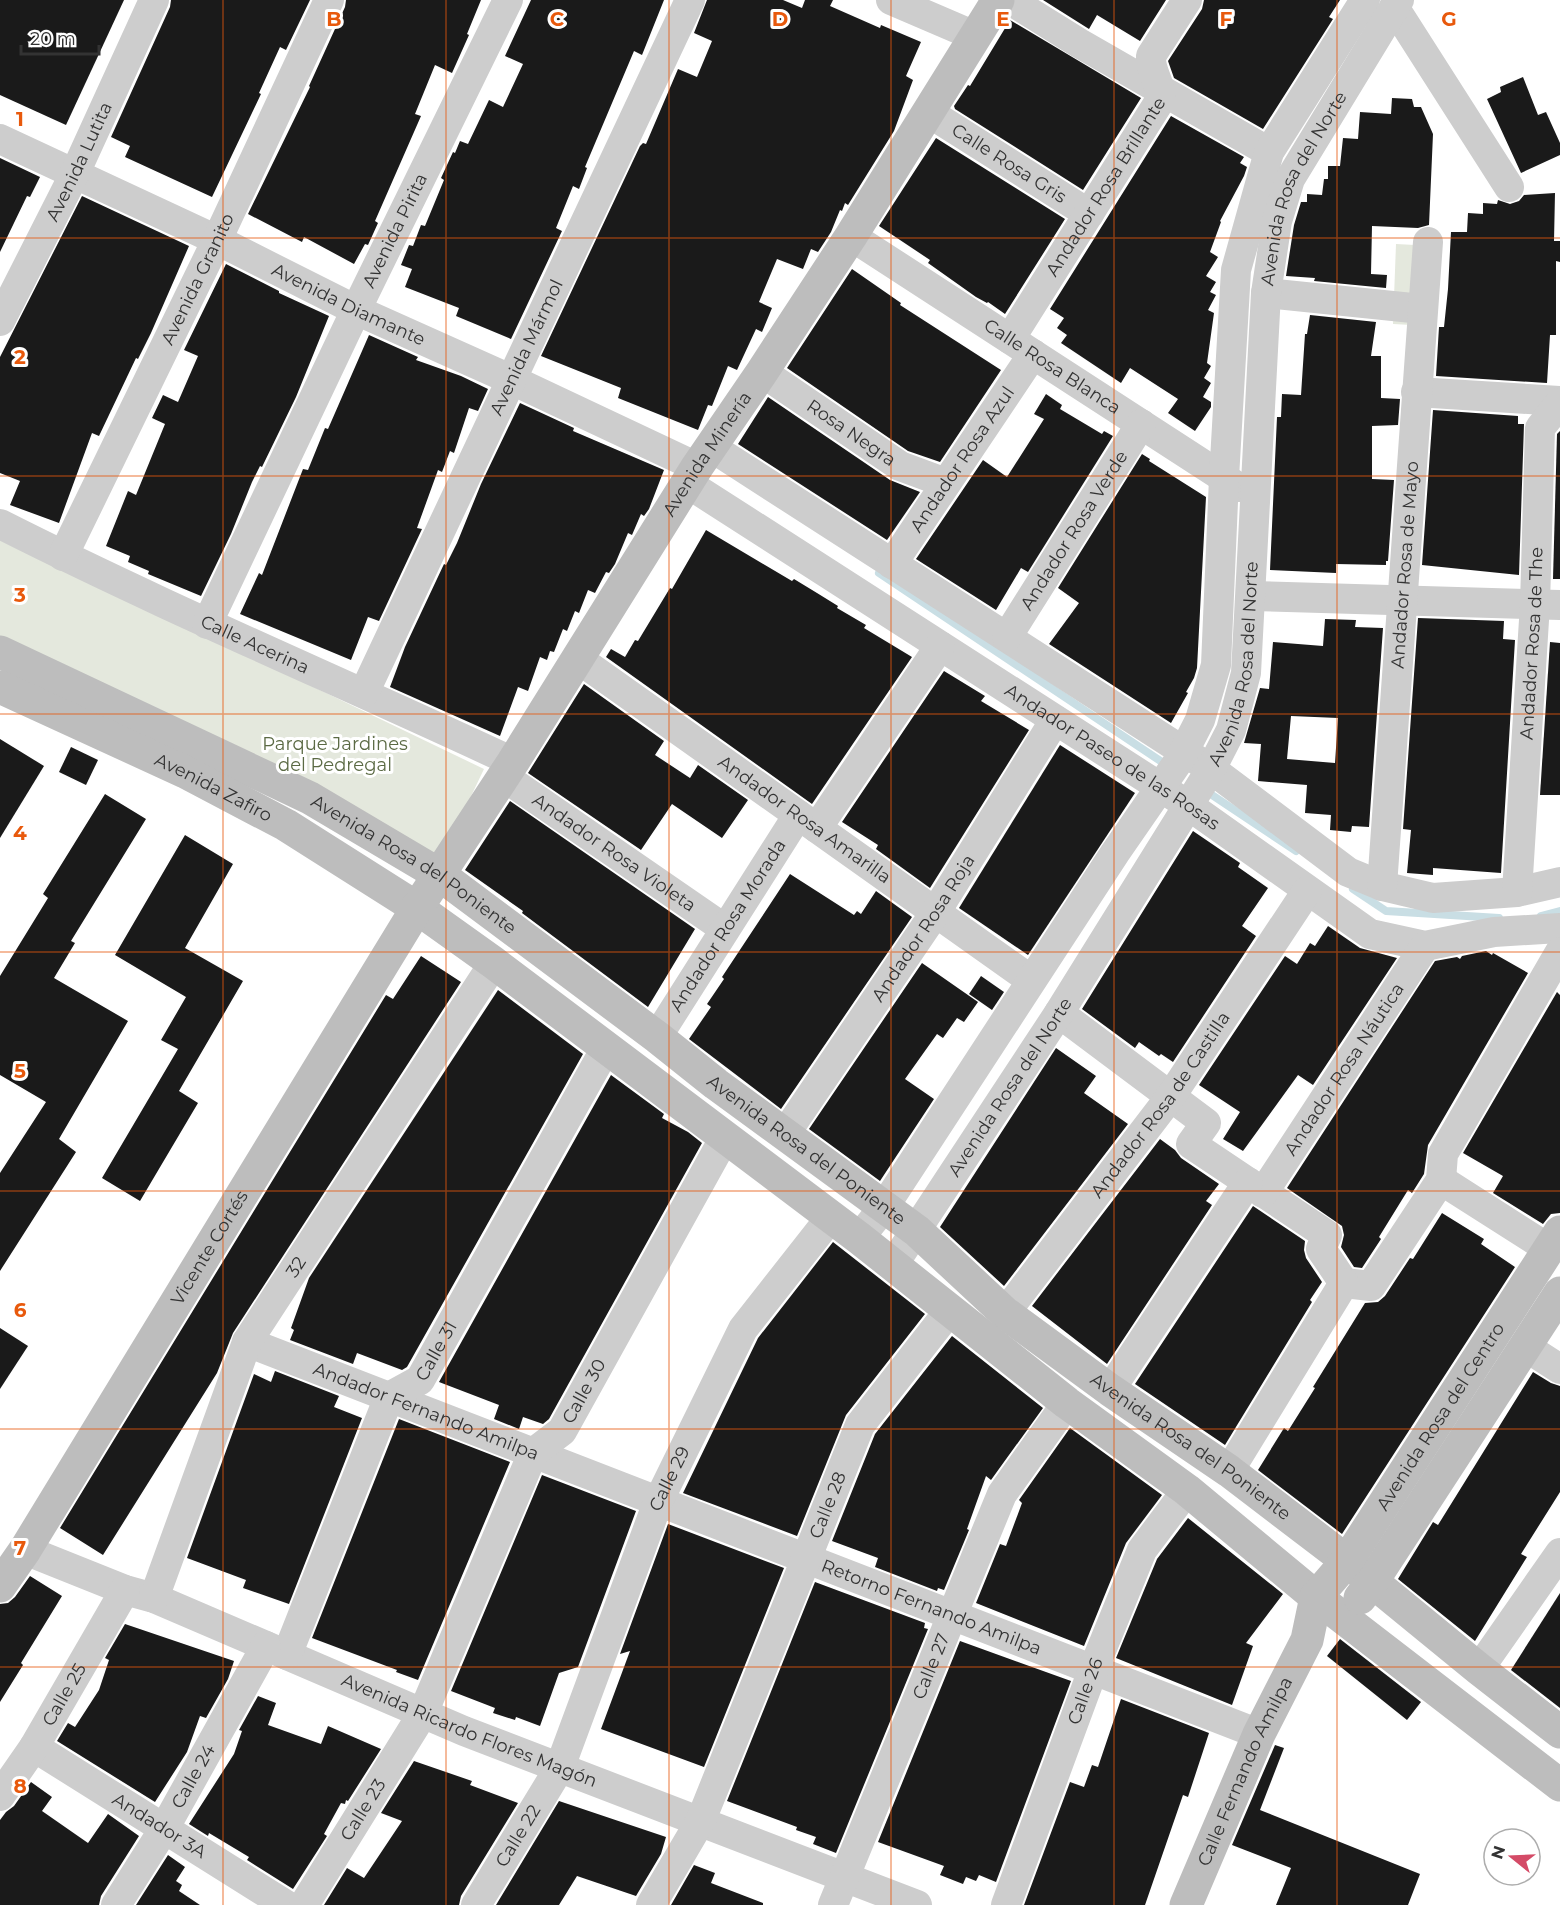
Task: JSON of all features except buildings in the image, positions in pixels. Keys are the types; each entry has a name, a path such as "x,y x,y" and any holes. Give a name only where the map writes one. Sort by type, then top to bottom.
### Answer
{"street":[{"name":"Avenida Lutita","path":"0,321 75,173 154,0"},
{"name":"Avenida Granito","path":"63,556 217,240 329,0"},
{"name":"Avenida Pirita","path":"207,624 356,310 508,0"},
{"name":"Avenida Mármol","path":"364,693 690,0"},
{"path":"891,0 975,36"},
{"name":"Avenida Minería","path":"417,908 508,769 698,466 851,236 998,0"},
{"path":"1010,0 1079,43 1269,152"},
{"name":"Andador Rosa Brillante","path":"1021,347 1052,273 1161,99 1161,90 1150,66 1151,56 1187,0"},
{"name":"Avenida Rosa del Norte","path":"859,1238 884,1207 1031,980 1173,769 1200,720 1216,665 1236,270 1269,152 1365,0"},
{"path":"1397,3 1509,187"},
{"name":"Avenida Rosa del Norte","path":"893,1265 1059,1013 1200,787 1231,730 1246,673 1252,596 1254,497 1266,293 1277,221 1290,179 1397,3"},
{"name":"Calle Rosa Gris","path":"928,112 1089,214"},
{"name":"Avenida Diamante","path":"0,139 217,240 356,310 698,466"},
{"name":"Calle Rosa Blanca","path":"851,236 1254,497"},
{"name":"Andador Rosa de Mayo","path":"1382,886 1428,242"},
{"path":"1266,293 1422,309"},
{"name":"Andador Rosa Azul","path":"892,564 946,483 1021,347"},
{"name":"Rosa Negra","path":"762,372 900,466 946,483"},
{"path":"1416,392 1560,402"},
{"name":"Andador Rosa de The","path":"1517,892 1547,605 1540,428 1560,402"},
{"name":"Andador Rosa Verde","path":"1007,637 1141,424"},
{"name":"Andador Paseo de las Rosas","path":"698,466 892,564 1007,637 1173,769 1200,787 1348,872 1382,886 1433,898 1517,892 1560,882"},
{"name":"Andador Paseo de las Rosas","path":"698,466 940,646 1056,720 1173,769 1200,787 1307,891 1370,934 1425,946 1494,932 1560,928"},
{"name":"Calle Acerina","path":"0,524 207,624 364,693 508,769"},
{"path":"1252,596 1547,605"},
{"name":"Andador Rosa Morada","path":"657,1037 725,929 940,646"},
{"name":"Avenida Rosa del Poniente","path":"0,652 310,798 440,875 657,1037 716,1084 917,1231 1005,1313 1110,1390 1228,1471 1347,1561 1560,1732"},
{"name":"Andador Rosa Amarilla","path":"577,658 1031,980"},
{"name":"Avenida Zafiro","path":"0,687 185,772 286,825 417,908"},
{"name":"Andador Rosa Roja","path":"785,1134 935,913 1056,720"},
{"name":"Andador Rosa Violeta","path":"508,769 725,929"},
{"name":"Andador Rosa de Castilla","path":"1005,1313 1171,1096 1307,891"},
{"name":"Avenida Rosa del Poniente","path":"417,908 494,963 859,1238 1067,1403 1187,1490 1316,1597 1560,1785"},
{"name":"Vicente Cortés","path":"0,1586 25,1550 417,908"},
{"name":"Andador Rosa Náutica","path":"1110,1390 1256,1188 1425,946"},
{"path":"1059,1013 1206,1123 1191,1144 1327,1235 1321,1249 1344,1283 1371,1286 1441,1180 1443,1154 1560,952"},
{"name":"32","path":"154,1598 247,1342 494,963"},
{"name":"Calle 31","path":"390,1397 420,1380 606,1048"},
{"name":"Calle 30","path":"423,1713 533,1453 562,1431 724,1137"},
{"path":"1441,1180 1554,1241"},
{"name":"Calle 29","path":"560,1767 658,1502 743,1329 831,1217"},
{"name":"Avenida Rosa del Centro","path":"1316,1597 1347,1561 1554,1241"},
{"path":"1228,1471 1344,1283"},
{"name":"Avenida Rosa del Centro","path":"1342,1617 1372,1582 1560,1293"},
{"name":"Calle 28","path":"651,1905 701,1820 860,1425 950,1310"},
{"name":"Andador Fernando Amilpa","path":"247,1342 604,1481"},
{"path":"1526,1347 1560,1369"},
{"path":"277,1651 390,1397"},
{"name":"Calle 27","path":"833,1905 1002,1494 1067,1403"},
{"name":"Retorno Fernando Amilpa","path":"604,1481 1259,1734"},
{"name":"Calle 26","path":"1006,1905 1093,1670 1142,1550 1187,1490"},
{"name":"Avenida Ricardo Flores Magón","path":"25,1550 125,1590 154,1598 464,1731 701,1820 917,1905"},
{"path":"1479,1669 1560,1553"},
{"name":"Calle 25","path":"0,1796 34,1746 125,1590"},
{"name":"Calle Fernando Amilpa","path":"1186,1905 1259,1734 1307,1640 1316,1597"},
{"name":"Calle Fernando Amilpa","path":"1307,1640 1342,1617"},
{"name":"Calle 24","path":"116,1905 277,1651"},
{"name":"Calle 23","path":"304,1905 423,1713"},
{"name":"Andador 3A","path":"34,1746 286,1905"},
{"name":"Calle 22","path":"476,1905 560,1767"}],"green space":[{"path":"1396,244 1434,246 1431,326 1393,324"},
{"name":"Parque Jardines del Pedregal","path":"0,536 484,769 440,861 0,649"}],"waterway":[{"path":"879,573 1168,766"},
{"path":"1206,791 1296,851"},
{"path":"1353,889 1386,911 1499,918"},
{"path":"1541,916 1560,911"}]}
